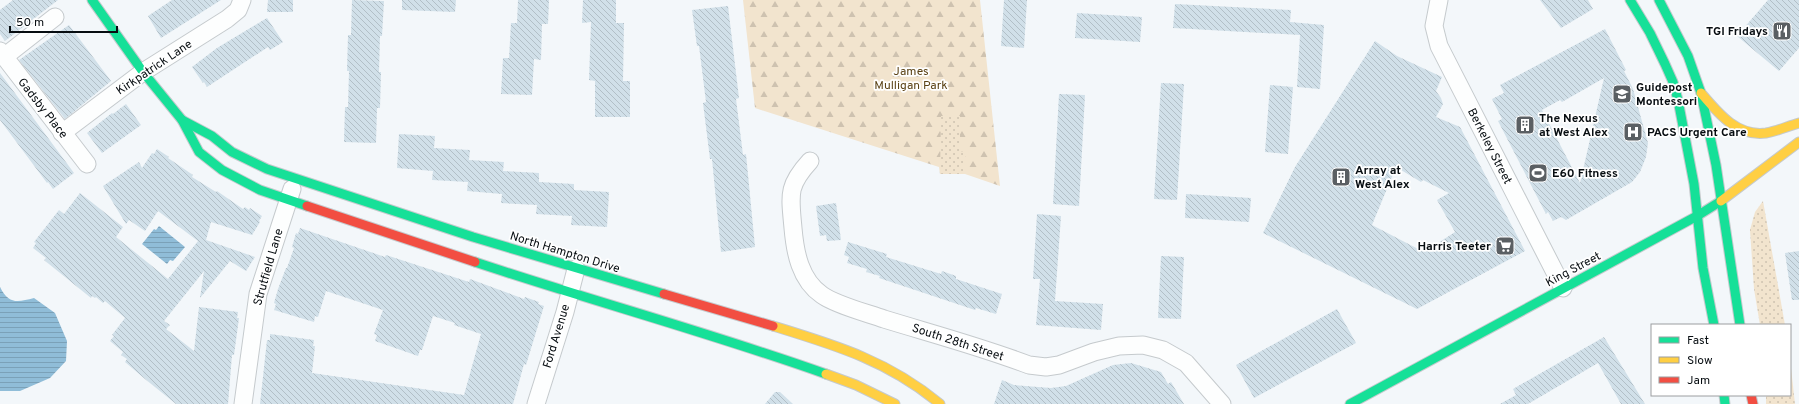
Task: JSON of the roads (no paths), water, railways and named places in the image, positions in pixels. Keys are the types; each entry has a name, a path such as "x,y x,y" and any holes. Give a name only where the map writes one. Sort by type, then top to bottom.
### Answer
{"street":[{"name":"North Hampton Drive","path":"92,0 143,72 182,120 199,152 222,170 260,190 569,293 744,346 807,367 856,385 895,404"},
{"name":"Kirkpatrick Lane","path":"62,132 143,72 228,19 238,10 242,0"},
{"name":"Berkeley Street","path":"1439,0 1434,26 1439,46 1563,288"},
{"path":"1630,0 1650,33 1673,82 1683,120 1694,184 1703,268 1714,324"},
{"path":"1659,0 1685,50 1701,93 1716,165 1740,324"},
{"path":"2,54 55,17"},
{"name":"Gadsby Place","path":"2,54 87,164"},
{"path":"1701,93 1719,114 1732,124 1747,132 1765,134 1799,123"},
{"name":"North Hampton Drive","path":"182,120 212,136 232,152 267,169 295,179 576,268 752,319 863,356 894,371 940,404"},
{"name":"King Street","path":"1350,404 1697,216 1721,201 1799,142"},
{"name":"South 28th Street","path":"810,161 797,175 790,194 796,254 800,269 810,283 822,295 870,314 1029,365 1059,365 1094,352 1119,346 1143,345 1163,350 1186,363 1222,404"},
{"name":"Strutfield Lane","path":"243,404 258,294 295,179"},
{"name":"Ford Avenue","path":"536,404 576,268"}],"water":[{"path":"159,226 185,247 173,261 170,260 167,264 142,244 154,229 156,230"},
{"path":"0,287 7,297 14,301 34,298 55,313 67,341 66,361 50,378 20,391 0,391"}],"place":[{"name":"TGI Fridays","path":"1782,31"},
{"name":"Guidepost Montessori","path":"1622,94"},
{"name":"The Nexus at West Alex","path":"1525,125"},
{"name":"PACS Urgent Care","path":"1633,132"},
{"name":"E60 Fitness","path":"1538,173"},
{"name":"Array at West Alex","path":"1341,177"},
{"name":"Harris Teeter","path":"1505,246"}],"park label":[{"name":"James Mulligan Park","path":"911,78"}]}
